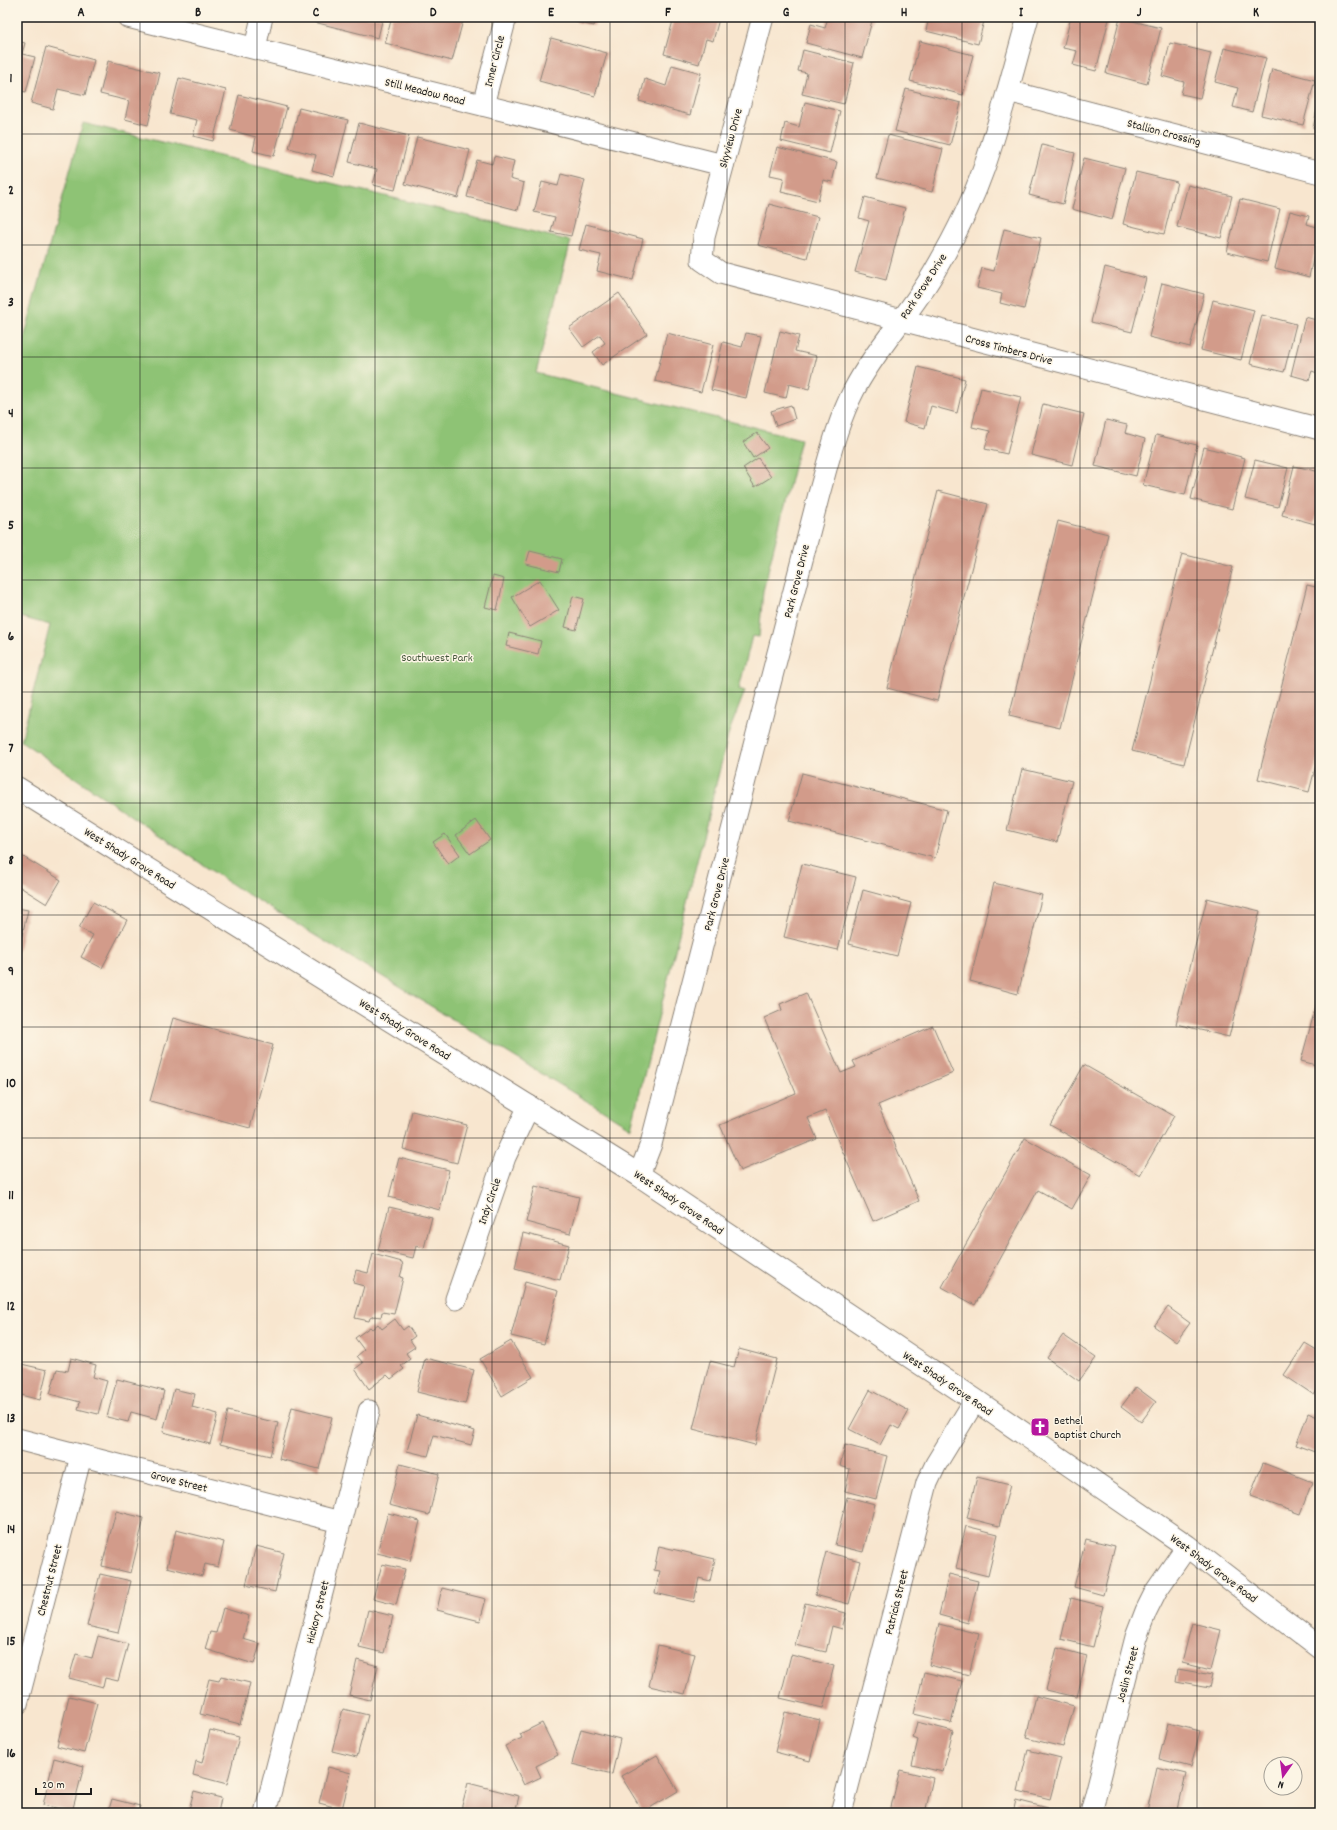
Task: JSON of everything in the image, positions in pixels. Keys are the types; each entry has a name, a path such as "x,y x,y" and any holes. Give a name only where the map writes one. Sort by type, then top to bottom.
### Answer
{"main road":[{"name":"West Shady Grove Road","path":"17,788 639,1175 974,1400 1187,1546 1320,1648"}],"street":[{"name":"Still Meadow Road","path":"128,17 722,165"},
{"path":"255,48 262,17"},
{"name":"Inner Circle","path":"483,105 506,17"},
{"name":"Skyview Drive","path":"702,260 704,237 722,165 763,17"},
{"name":"Park Grove Drive","path":"639,1175 651,1144 819,494 838,428 854,390 877,352 937,268 968,207 983,170 1008,91 1028,17"},
{"name":"Stallion Crossing","path":"1008,91 1320,173"},
{"name":"Cross Timbers Drive","path":"702,260 721,273 1320,429"},
{"name":"Indy Circle","path":"456,1299 505,1157 529,1106"},
{"name":"Patricia Street","path":"841,1813 927,1483 936,1464 974,1400"},
{"name":"Hickory Street","path":"265,1813 369,1411"},
{"name":"Grove Street","path":"17,1439 340,1522"},
{"name":"Chestnut Street","path":"17,1704 81,1456"},
{"name":"Joslin Street","path":"1091,1813 1136,1637 1146,1610 1156,1591 1187,1546"}],"green space":[{"name":"Southwest Park","path":"83,123 571,241 536,373 801,439 763,591 759,637 752,636 739,689 745,691 729,732 631,1128 234,886 21,741 50,625 17,616 17,364"}],"building":[{"path":"315,17 383,17 378,38 314,22"},
{"path":"392,17 464,17 452,61 385,43"},
{"path":"577,17 610,17 610,21 596,18 594,26 576,22"},
{"path":"674,17 711,17 719,19 713,41 706,39 699,64 664,54"},
{"path":"828,17 873,17 862,58 806,43 811,24 825,28"},
{"path":"929,17 985,17 978,44 926,31"},
{"path":"1071,17 1100,17 1109,19 1096,71 1073,65 1077,51 1063,48"},
{"path":"1120,18 1161,28 1147,84 1106,73"},
{"path":"551,38 607,53 595,96 539,81"},
{"path":"17,41 25,43 22,54 35,57 26,92 17,90"},
{"path":"920,41 973,55 963,95 910,81"},
{"path":"1170,43 1211,53 1200,98 1181,94 1184,82 1162,76"},
{"path":"46,47 94,60 85,95 58,89 53,109 31,103"},
{"path":"1224,48 1266,58 1252,112 1233,107 1238,88 1215,82"},
{"path":"803,50 854,63 844,104 802,94 807,73 798,71"},
{"path":"108,61 160,73 148,125 125,119 129,101 100,94"},
{"path":"672,65 701,73 690,115 639,101 645,79 666,86"},
{"path":"1272,69 1315,80 1303,125 1261,115"},
{"path":"179,78 226,90 213,141 193,136 197,120 170,114"},
{"path":"906,89 961,103 950,145 895,131"},
{"path":"239,95 287,107 274,156 253,151 256,137 230,130"},
{"path":"1320,100 1320,130 1313,128"},
{"path":"805,102 840,111 830,153 781,141 785,123 799,127"},
{"path":"299,108 348,120 334,176 312,170 316,155 289,148"},
{"path":"359,123 409,136 395,190 373,185 377,169 349,162"},
{"path":"888,135 943,149 932,192 877,178"},
{"path":"417,137 470,150 458,198 405,184"},
{"path":"1042,145 1075,153 1063,204 1029,195"},
{"path":"777,147 837,162 832,182 823,180 818,201 781,192 784,178 770,175"},
{"path":"494,156 514,161 510,179 524,183 518,210 467,197 477,160 492,164"},
{"path":"1084,158 1125,168 1112,220 1072,209"},
{"path":"1136,172 1177,182 1164,234 1123,224"},
{"path":"561,174 585,180 571,236 551,232 555,217 534,212 542,182 558,186"},
{"path":"1188,185 1232,196 1221,238 1177,227"},
{"path":"865,197 905,208 886,280 855,272 869,221 859,218"},
{"path":"1240,199 1280,209 1267,262 1227,252"},
{"path":"769,204 818,217 807,258 758,245"},
{"path":"1290,211 1309,216 1307,224 1320,228 1309,277 1275,268"},
{"path":"586,224 643,239 633,280 597,271 601,255 579,250"},
{"path":"1004,229 1041,238 1024,309 1000,303 1002,294 977,288 982,268 994,271"},
{"path":"1105,267 1146,278 1132,332 1091,322"},
{"path":"1162,283 1204,294 1190,347 1149,337"},
{"path":"619,293 647,334 602,365 593,352 605,343 600,335 583,347 569,328"},
{"path":"1213,300 1254,310 1241,360 1201,350"},
{"path":"1262,315 1296,324 1284,372 1250,364"},
{"path":"1305,317 1320,321 1320,374 1312,371 1309,380 1291,375"},
{"path":"780,331 799,336 795,351 817,356 809,389 789,384 786,398 765,393"},
{"path":"667,333 713,345 701,392 655,381"},
{"path":"746,333 761,336 746,398 711,390 723,342 742,347"},
{"path":"918,367 965,379 957,413 931,406 925,428 904,422"},
{"path":"981,388 1021,397 1007,454 985,449 990,431 972,427"},
{"path":"1043,404 1084,414 1072,465 1031,455"},
{"path":"791,405 795,419 776,426 771,411"},
{"path":"1106,420 1127,425 1125,433 1145,439 1136,476 1095,466"},
{"path":"757,433 768,448 753,458 743,442"},
{"path":"1156,435 1197,445 1185,495 1143,485"},
{"path":"1204,447 1245,458 1232,509 1191,499"},
{"path":"758,458 771,477 755,487 743,468"},
{"path":"1255,460 1288,468 1278,507 1245,499"},
{"path":"1294,466 1320,472 1320,503 1315,524 1282,515"},
{"path":"938,491 988,504 937,701 887,688"},
{"path":"1058,521 1108,534 1060,728 1009,716"},
{"path":"530,551 562,559 559,572 526,564"},
{"path":"1182,554 1233,567 1184,764 1132,751"},
{"path":"493,576 504,579 497,610 485,607"},
{"path":"540,580 559,610 530,627 512,597"},
{"path":"1307,585 1320,588 1320,749 1309,792 1258,779"},
{"path":"573,596 584,599 576,630 565,627"},
{"path":"509,633 541,641 538,654 506,646"},
{"path":"1022,769 1072,781 1057,842 1007,830"},
{"path":"802,773 947,810 935,858 789,821"},
{"path":"476,820 490,840 470,854 456,835"},
{"path":"445,834 460,855 448,864 433,842"},
{"path":"17,853 61,880 47,904 17,885"},
{"path":"802,864 856,877 838,950 784,937"},
{"path":"994,883 1042,895 1018,994 970,981"},
{"path":"863,890 911,903 897,956 849,944"},
{"path":"1207,898 1260,911 1229,1037 1176,1024"},
{"path":"93,902 127,920 102,968 81,957 93,935 79,928"},
{"path":"17,908 28,910 18,952 17,952"},
{"path":"1320,991 1320,1066 1301,1061"},
{"path":"806,993 841,1073 856,1067 853,1061 933,1026 953,1073 878,1105 919,1201 873,1221 825,1111 808,1118 817,1139 740,1171 720,1125 796,1093 764,1018 782,1010 780,1004"},
{"path":"173,1018 273,1045 250,1128 150,1101"},
{"path":"1084,1065 1174,1116 1140,1175 1050,1125"},
{"path":"412,1111 467,1125 457,1163 403,1149"},
{"path":"1025,1138 1091,1175 1072,1209 1038,1190 975,1305 942,1287"},
{"path":"399,1158 449,1170 440,1210 389,1197"},
{"path":"535,1186 579,1197 570,1234 526,1222"},
{"path":"389,1207 432,1217 424,1248 416,1246 413,1258 378,1250"},
{"path":"523,1233 569,1245 560,1280 515,1268"},
{"path":"373,1254 402,1262 403,1266 400,1277 403,1278 394,1314 382,1312 381,1317 374,1316 370,1318 369,1321 355,1318 364,1286 353,1283 356,1270 368,1273"},
{"path":"525,1282 558,1291 544,1344 511,1336"},
{"path":"1168,1307 1190,1323 1176,1342 1154,1326"},
{"path":"395,1319 403,1330 408,1326 415,1336 410,1340 415,1347 406,1353 410,1359 401,1366 404,1369 391,1379 387,1375 369,1389 355,1369 363,1363 357,1356 364,1350 355,1338 370,1327 372,1329 378,1324 382,1329"},
{"path":"1063,1335 1096,1358 1079,1381 1047,1358"},
{"path":"511,1341 533,1377 502,1396 480,1359"},
{"path":"1305,1343 1320,1352 1320,1386 1314,1395 1284,1375"},
{"path":"739,1349 777,1359 755,1445 693,1429 710,1361 734,1367"},
{"path":"71,1358 96,1365 93,1377 107,1381 98,1414 78,1409 80,1402 50,1394 57,1369 68,1371"},
{"path":"425,1358 474,1370 465,1404 417,1392"},
{"path":"17,1363 47,1370 40,1400 17,1394"},
{"path":"117,1379 164,1391 157,1419 131,1412 128,1422 107,1417"},
{"path":"1136,1387 1156,1402 1141,1422 1121,1407"},
{"path":"174,1389 195,1394 192,1407 218,1414 210,1444 163,1432"},
{"path":"870,1390 909,1411 899,1429 891,1425 880,1445 849,1429"},
{"path":"292,1407 332,1417 319,1469 279,1459"},
{"path":"228,1411 278,1423 270,1456 220,1444"},
{"path":"1308,1413 1320,1418 1320,1454 1296,1445"},
{"path":"417,1415 475,1431 471,1445 434,1435 428,1456 407,1451"},
{"path":"845,1445 887,1456 876,1499 845,1491 850,1469 840,1466"},
{"path":"1263,1463 1312,1482 1300,1514 1250,1496"},
{"path":"400,1464 439,1474 429,1515 389,1505"},
{"path":"977,1477 1010,1485 999,1526 967,1518"},
{"path":"847,1497 875,1504 863,1552 835,1545"},
{"path":"116,1511 144,1518 131,1573 102,1566"},
{"path":"388,1513 420,1521 410,1561 377,1553"},
{"path":"966,1526 998,1534 988,1576 956,1568"},
{"path":"176,1530 224,1542 218,1567 205,1564 202,1576 167,1567"},
{"path":"1086,1539 1115,1546 1103,1595 1074,1587"},
{"path":"256,1546 284,1553 275,1592 246,1585"},
{"path":"659,1546 715,1559 710,1581 699,1578 694,1602 655,1593 660,1571 654,1570"},
{"path":"826,1552 860,1561 849,1604 815,1595"},
{"path":"382,1564 405,1569 396,1605 373,1599"},
{"path":"100,1574 131,1581 118,1633 87,1626"},
{"path":"949,1574 978,1581 968,1623 939,1615"},
{"path":"442,1588 486,1599 480,1621 437,1610"},
{"path":"1071,1598 1103,1606 1093,1647 1061,1639"},
{"path":"805,1603 846,1613 842,1629 832,1626 826,1652 795,1645"},
{"path":"223,1608 249,1616 243,1639 260,1644 254,1664 205,1649 210,1632 216,1633"},
{"path":"368,1610 393,1616 384,1653 359,1647"},
{"path":"1192,1623 1221,1630 1211,1670 1182,1663"},
{"path":"939,1624 979,1634 969,1675 929,1665"},
{"path":"98,1636 128,1644 118,1681 105,1678 103,1687 69,1678 76,1654 92,1658"},
{"path":"658,1645 695,1654 685,1694 649,1686"},
{"path":"1057,1648 1087,1656 1077,1697 1046,1690"},
{"path":"791,1655 834,1666 823,1708 780,1698"},
{"path":"357,1660 378,1666 370,1700 349,1695"},
{"path":"1178,1669 1212,1675 1209,1688 1176,1682"},
{"path":"924,1672 962,1681 951,1723 914,1714"},
{"path":"221,1676 250,1683 240,1724 200,1714 209,1679 219,1681"},
{"path":"69,1696 97,1703 84,1753 57,1746"},
{"path":"1036,1696 1074,1706 1063,1747 1026,1738"},
{"path":"343,1709 368,1715 357,1757 332,1751"},
{"path":"785,1712 820,1720 810,1761 775,1752"},
{"path":"917,1722 953,1731 943,1772 912,1765 918,1740 913,1738"},
{"path":"542,1723 558,1755 536,1766 541,1777 524,1785 505,1746 522,1738 520,1734"},
{"path":"1168,1723 1200,1731 1191,1767 1159,1759"},
{"path":"581,1729 620,1739 612,1774 572,1764"},
{"path":"210,1730 239,1737 227,1784 193,1775 196,1761 202,1763"},
{"path":"1028,1750 1061,1758 1050,1799 1018,1791"},
{"path":"657,1755 678,1791 643,1812 621,1776"},
{"path":"54,1758 84,1766 72,1812 43,1805"},
{"path":"328,1767 351,1773 342,1809 319,1803"},
{"path":"1157,1767 1186,1774 1177,1813 1156,1813 1147,1811"},
{"path":"900,1770 933,1778 925,1813 899,1813 890,1811"},
{"path":"468,1783 519,1796 515,1813 504,1810 503,1813 460,1813"},
{"path":"194,1791 221,1798 218,1813 188,1813"},
{"path":"112,1799 140,1806 138,1813 108,1813"},
{"path":"1016,1800 1048,1808 1047,1813 1013,1813"}],"place":[{"name":"Bethel Baptist Church","path":"1040,1427"}]}
